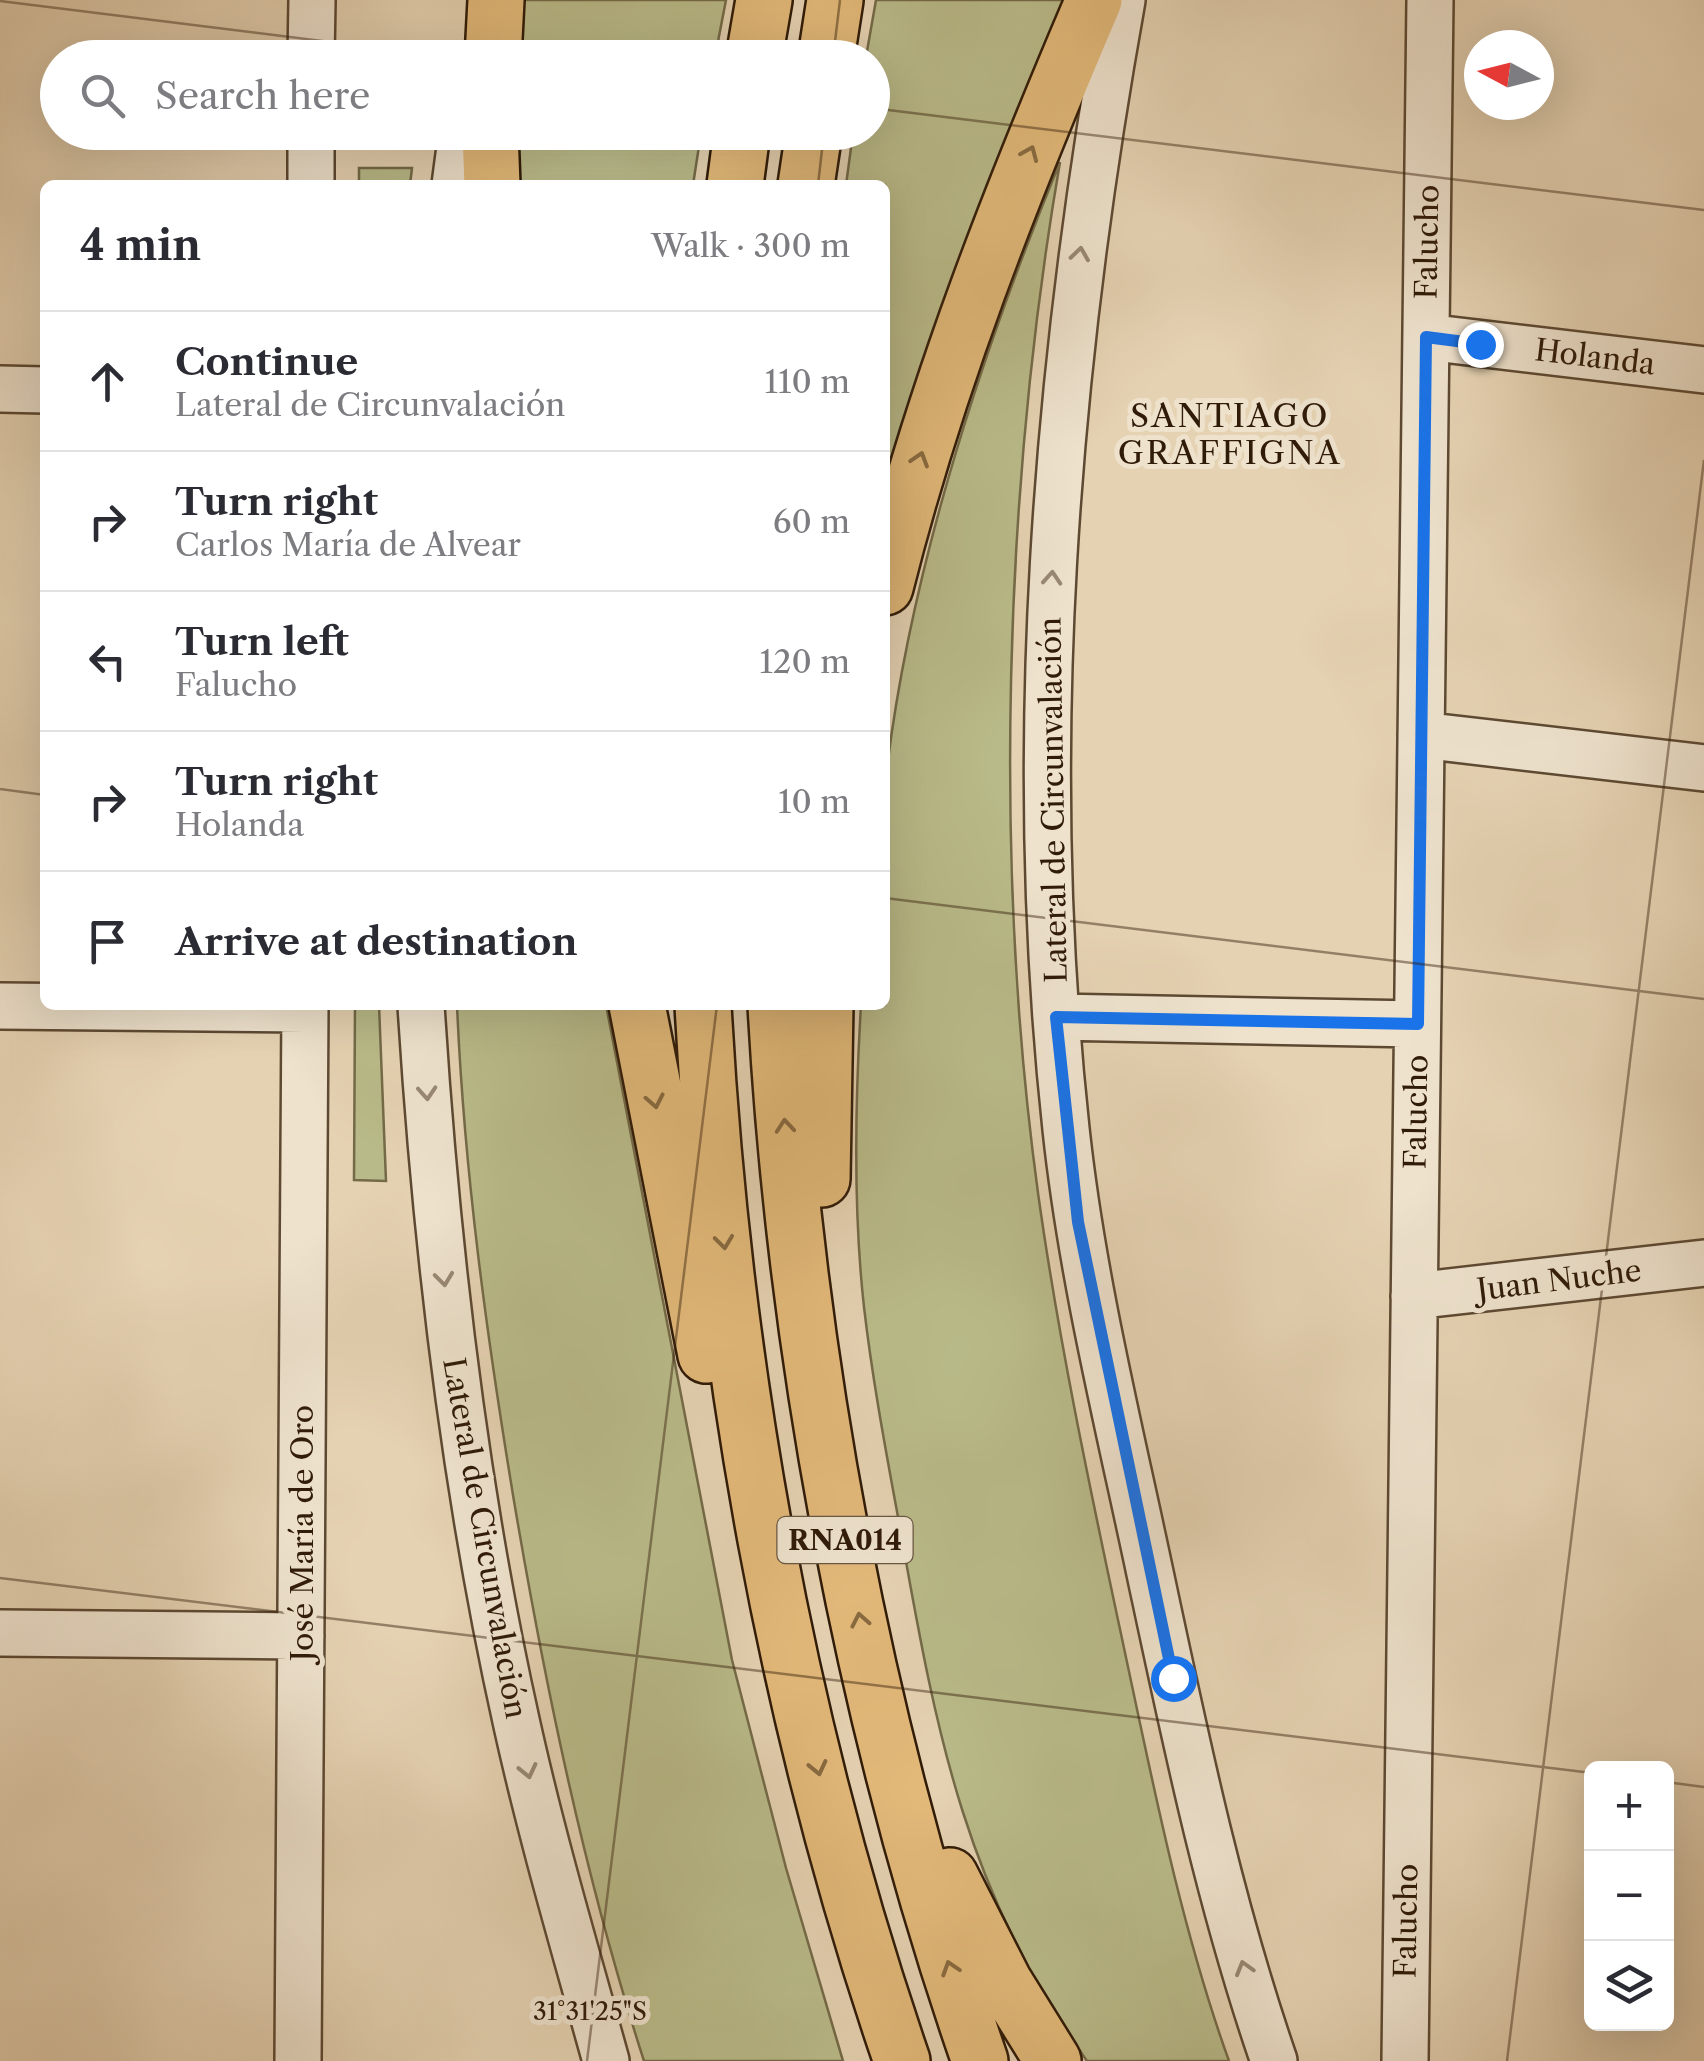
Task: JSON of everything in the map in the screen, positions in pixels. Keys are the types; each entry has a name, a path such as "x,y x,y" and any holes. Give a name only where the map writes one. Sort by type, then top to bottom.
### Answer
{"highway":[{"path":"494,40 496,0"},
{"path":"757,40 764,0"},
{"path":"829,40 835,0"},
{"path":"890,569 948,367 1003,216 1094,0"},
{"path":"491,150 492,180"},
{"path":"736,180 740,150"},
{"path":"807,180 811,150"},
{"path":"638,1010 702,1340 764,1576 802,1702"},
{"name":"RNA014","path":"703,1010 712,1137 734,1332 778,1593 862,1934 902,2061"},
{"name":"RNA014","path":"776,1010 794,1225 872,1679 931,1908 980,2061"},
{"path":"825,1010 822,1194 830,1452"},
{"path":"872,1679 952,1880 1004,1982 1053,2061"},
{"path":"862,1934 882,2061"}],"street":[{"path":"311,40 312,0"},
{"path":"477,40 486,0"},
{"name":"Lateral de Circunvalación","path":"1122,0 1077,277 1058,474 1048,724 1056,1017 1078,1222 1105,1359 1214,1858 1274,2061"},
{"name":"Falucho","path":"1397,2055 1414,1296 1430,0"},
{"path":"310,180 311,150"},
{"path":"455,180 459,150"},
{"name":"Holanda","path":"1426,337 1704,370"},
{"path":"0,389 40,390"},
{"path":"1420,735 1704,768"},
{"path":"0,1006 40,1006"},
{"name":"José María de Oro","path":"298,2061 305,1010"},
{"name":"Lateral de Circunvalación","path":"421,1010 442,1266 489,1577 543,1834 606,2061"},
{"path":"1056,1017 1418,1024"},
{"name":"Juan Nuche","path":"1414,1296 1704,1263"},
{"path":"0,1632 301,1636"}],"green space":[{"path":"523,0 726,0 718,40 518,40"},
{"path":"876,0 1077,0 890,518 890,180 847,180 851,150 890,150 890,40 869,40"},
{"path":"510,150 698,150 694,180 511,180"},
{"path":"1060,162 1027,415 1011,676 1010,808 1024,1067 1046,1247 1096,1514 1166,1843 1229,2061 1087,2061 1012,1936 985,1874 944,1747 876,1394 860,1270 856,1156 861,1010 890,1010 890,748 897,699 912,620 953,463"},
{"path":"359,168 412,168 411,180 359,180"},
{"path":"355,1010 379,1010 386,1181 354,1180"},
{"path":"457,1010 607,1010 732,1660 786,1868 843,2061 644,2061 585,1853 526,1572 495,1378 465,1130"}],"district":[{"name":"SANTIAGO GRAFFIGNA","path":"1230,434"}],"route":[{"path":"1173,1678 1078,1222 1056,1017 1418,1024 1426,337 1480,344"}]}
